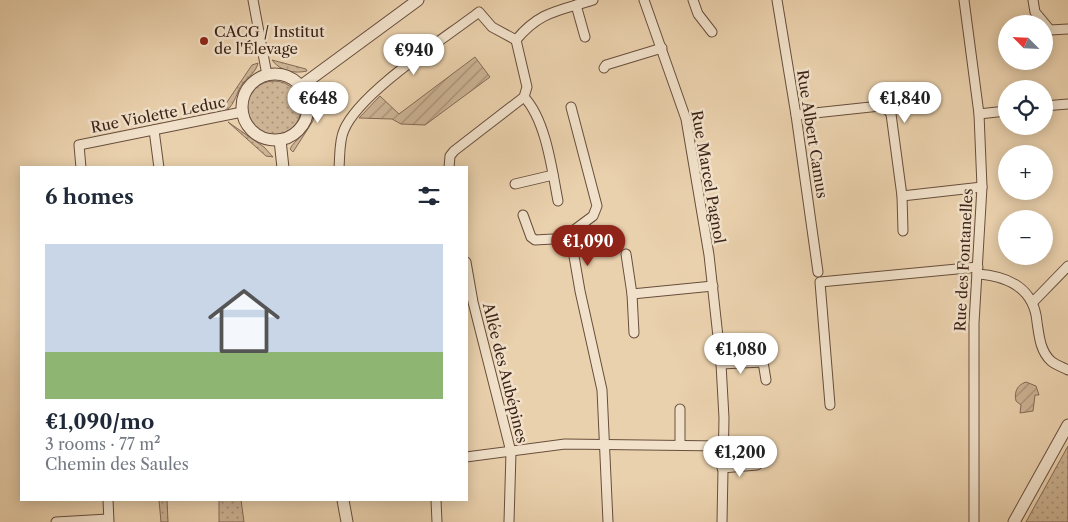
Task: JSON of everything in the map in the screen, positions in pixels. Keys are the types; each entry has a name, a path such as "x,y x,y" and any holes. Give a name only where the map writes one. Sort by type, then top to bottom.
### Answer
{"street":[{"path":"253,0 267,74"},
{"path":"301,86 418,0"},
{"path":"516,40 529,24 545,14 593,0"},
{"name":"Rue Marcel Pagnol","path":"644,0 686,119 713,286 724,418 722,522"},
{"path":"693,0 698,14 712,32"},
{"name":"Rue Albert Camus","path":"777,0 796,115 818,272"},
{"name":"Rue des Fontanelles","path":"964,0 979,114 982,187 974,375 974,522"},
{"path":"1033,0 1035,12 1050,30 1068,29"},
{"path":"574,4 585,37"},
{"path":"339,166 344,130 372,95 381,86 479,12 492,27 516,40 527,86 524,97 454,151 450,156 449,166"},
{"path":"604,68 606,65 662,48"},
{"path":"276,73 291,78 301,86 308,106 307,117 296,133 280,140 267,140 257,135 248,127 242,112 242,98 255,80 267,74 276,73"},
{"path":"524,97 536,114 553,175 558,201"},
{"path":"1053,105 1068,104"},
{"path":"796,115 880,106 887,109 891,114 902,196 903,232"},
{"path":"571,107 597,206 593,216 570,233 580,291 602,390 608,522"},
{"name":"Rue Violette Leduc","path":"81,166 79,145 242,112"},
{"path":"979,114 998,112"},
{"path":"154,130 159,166"},
{"path":"280,140 283,166"},
{"path":"515,184 553,175"},
{"path":"902,196 982,187"},
{"path":"523,215 531,238 535,240 571,238"},
{"path":"626,254 632,294 634,333"},
{"path":"1033,302 1068,266"},
{"path":"830,405 820,282 978,271 995,275 1017,284 1033,302 1039,340 1045,354 1056,365 1068,370"},
{"name":"Allée des Aubépines","path":"468,273 473,302 511,452 509,522"},
{"path":"632,294 713,286"},
{"path":"761,339 766,380"},
{"path":"721,364 763,362"},
{"path":"680,409 680,445"},
{"path":"1014,522 1068,425"},
{"path":"468,457 565,444 605,443 722,446"},
{"path":"722,468 757,465"},
{"path":"56,522 109,520 108,501"},
{"path":"343,501 347,522"},
{"path":"436,501 437,522"}],"shaded area":[{"path":"475,57 490,77 425,125 401,124 392,119 359,118 380,96 399,114"},
{"path":"272,60 306,69 307,71 288,71 279,67"},
{"path":"258,63 254,71 241,86 232,105 226,111 225,105 252,65"},
{"path":"274,81 284,83 293,89 299,98 301,108 299,118 293,127 284,133 274,135 264,133 255,127 249,118 247,108 249,98 255,89 264,83"},
{"path":"317,84 319,87 313,121 293,152 290,149 306,131 312,119 314,94"},
{"path":"228,122 264,147 273,157 266,156"},
{"path":"1026,382 1036,386 1039,395 1035,395 1033,411 1020,413 1021,405 1016,401 1015,395 1018,387"},
{"path":"1068,446 1068,522 1026,522"},
{"path":"159,501 167,501 168,522 161,522"},
{"path":"219,501 241,501 244,522 219,522"}],"place":[{"name":"CACG / Institut de l'Élevage","path":"204,41"}]}
